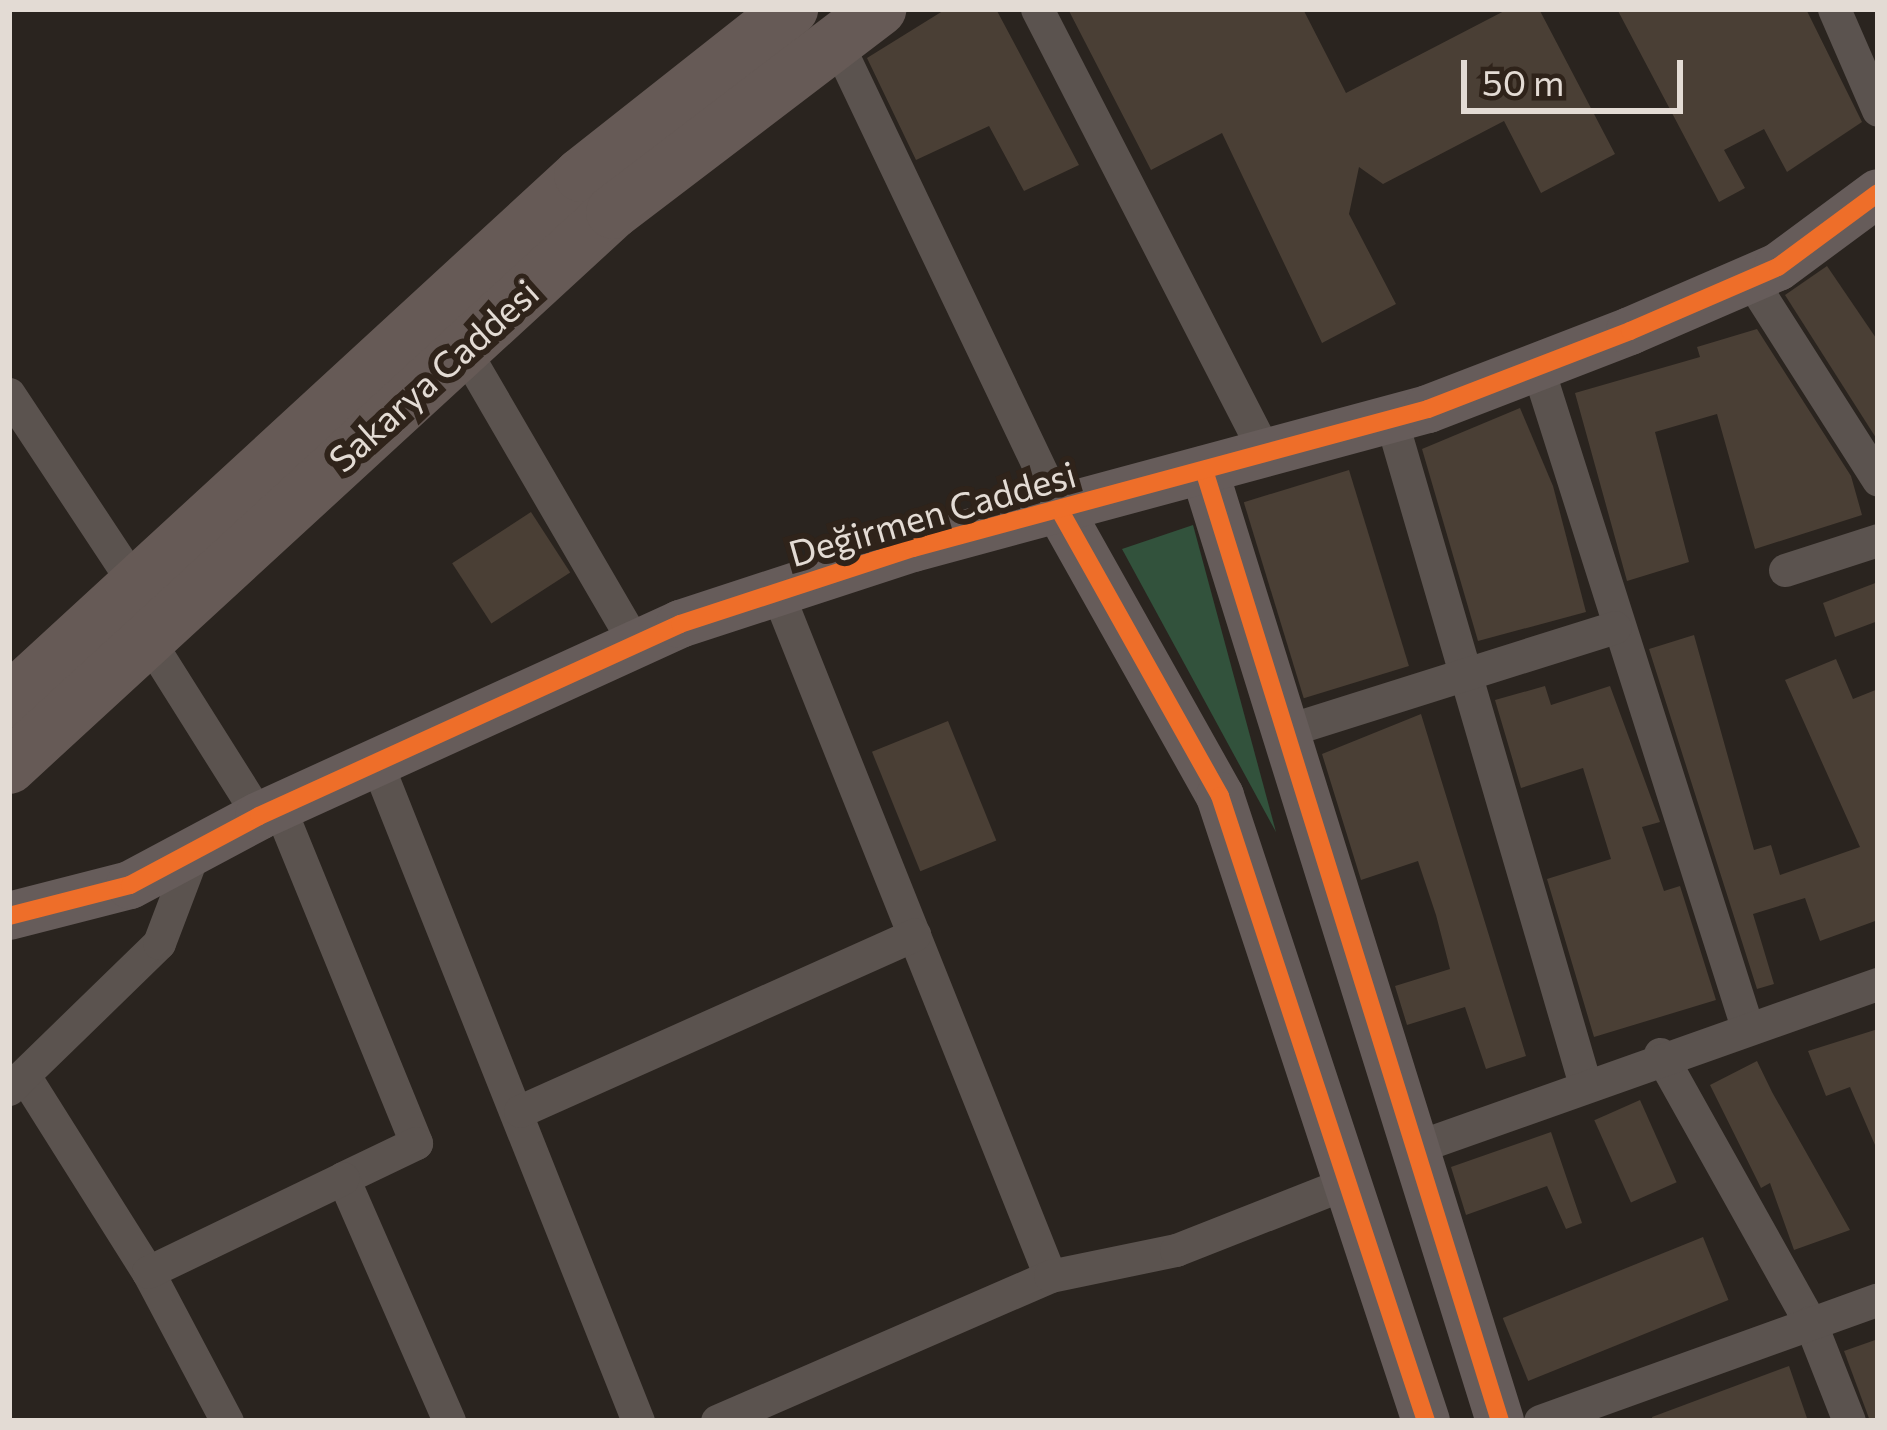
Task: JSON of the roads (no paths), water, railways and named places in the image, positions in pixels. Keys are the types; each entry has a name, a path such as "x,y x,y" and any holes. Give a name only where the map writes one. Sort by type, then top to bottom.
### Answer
{"main road":[{"name":"Sakarya Caddesi","path":"9,700 581,175 813,24 879,9"},
{"name":"Sakarya Caddesi","path":"9,767 813,24"}],"street":[{"path":"1037,9 1266,454"},
{"path":"1834,9 1878,110"},
{"path":"813,24 1059,509 1220,796 1351,1181 1426,1421"},
{"name":"Değirmen Caddesi","path":"9,916 130,885 269,811 636,644 777,592 1391,419 1537,366 1750,279 1878,193"},
{"path":"1750,279 1878,480"},
{"path":"463,349 636,644"},
{"path":"1537,366 1616,627 1746,1024"},
{"path":"9,394 134,583"},
{"path":"1391,419 1584,1081"},
{"path":"1204,470 1280,733 1500,1421"},
{"path":"1785,570 1878,540"},
{"path":"777,592 1050,1276"},
{"path":"1280,733 1616,627"},
{"path":"147,638 269,811 416,1143 148,1272"},
{"path":"376,764 520,1111 638,1421"},
{"path":"194,850 159,943 17,1083 148,1272 227,1421"},
{"path":"520,1111 914,935"},
{"path":"1414,1148 1660,1054 1878,984"},
{"path":"1660,1054 1810,1322 1849,1421"},
{"path":"343,1178 449,1421"},
{"path":"717,1421 1050,1276 1176,1250 1351,1181"},
{"path":"1540,1421 1878,1299"}]}
